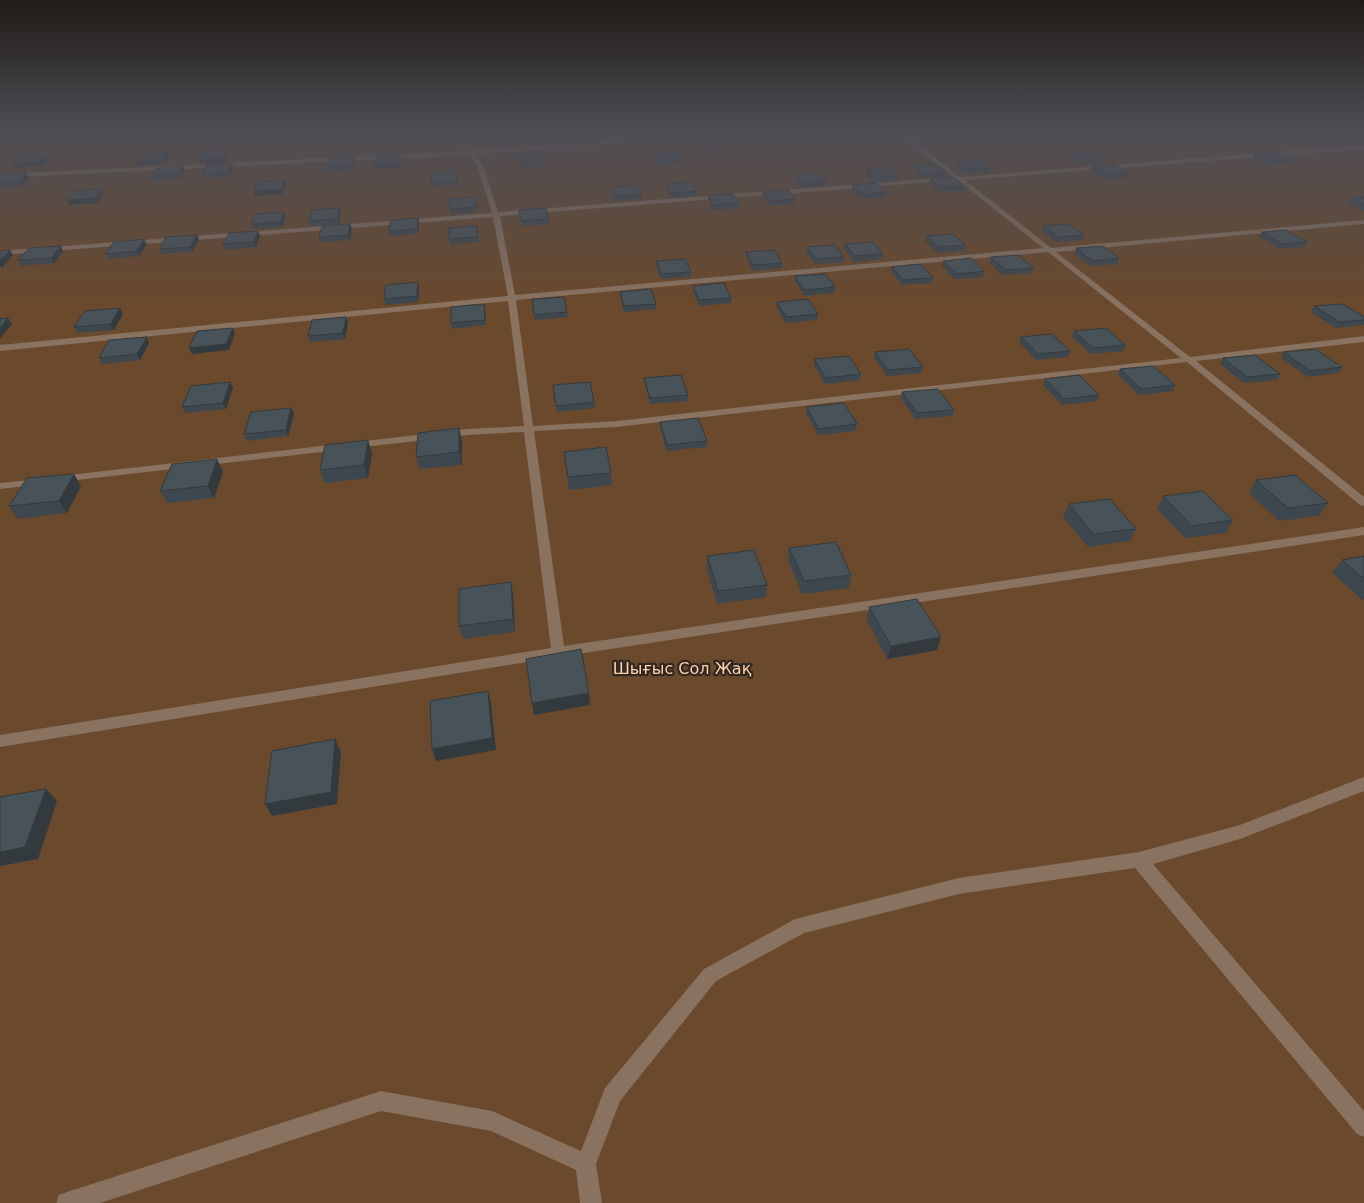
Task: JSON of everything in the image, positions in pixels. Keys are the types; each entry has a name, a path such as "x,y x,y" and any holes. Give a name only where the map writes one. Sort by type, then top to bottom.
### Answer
{"street":[{"path":"488,188 496,214 512,298 558,652"},
{"path":"0,253 838,188"},
{"path":"970,188 1188,359 1364,503"},
{"path":"0,348 512,298 1364,222"},
{"path":"0,486 468,432 530,430 636,422 1364,339"},
{"path":"0,741 558,652 1364,531"},
{"path":"591,1203 586,1164 612,1095 710,975 800,925 958,886 1139,860 1240,832 1364,784"},
{"path":"1139,860 1364,1127"},
{"path":"68,1203 381,1101 492,1120 586,1164"}],"green space":[{"name":"Шығыс Сол Жақ","path":"0,188 1364,188 1364,1203 0,1203"}],"building":[{"path":"255,188 281,188 281,189 254,191"},
{"path":"612,188 638,188 641,194 615,196"},
{"path":"669,188 695,188 697,191 671,193"},
{"path":"855,188 881,188 886,193 861,194"},
{"path":"102,189 94,198 66,200 74,191"},
{"path":"788,190 795,199 770,201 763,191"},
{"path":"733,194 739,203 713,205 708,195"},
{"path":"476,197 477,207 450,209 449,199"},
{"path":"1364,197 1364,205 1351,198"},
{"path":"340,208 337,219 309,221 312,210"},
{"path":"546,208 548,219 521,221 519,210"},
{"path":"284,212 280,222 251,224 255,214"},
{"path":"418,218 417,229 389,231 390,220"},
{"path":"350,224 348,235 319,237 322,226"},
{"path":"1069,224 1084,235 1058,237 1043,226"},
{"path":"477,226 478,237 449,239 449,228"},
{"path":"1286,230 1307,242 1282,244 1262,232"},
{"path":"258,231 254,242 223,244 229,233"},
{"path":"953,234 965,245 938,247 926,236"},
{"path":"197,235 190,247 159,249 166,237"},
{"path":"144,239 137,251 105,254 114,242"},
{"path":"873,242 883,254 855,256 845,244"},
{"path":"835,245 844,257 816,259 807,247"},
{"path":"61,246 51,258 18,260 29,248"},
{"path":"1103,246 1119,258 1092,261 1076,248"},
{"path":"10,250 0,261 0,251"},
{"path":"774,250 782,263 753,265 746,252"},
{"path":"1018,255 1033,268 1005,270 991,257"},
{"path":"971,258 984,271 956,274 943,261"},
{"path":"685,259 691,272 661,274 656,261"},
{"path":"921,264 933,278 904,280 892,267"},
{"path":"825,274 835,287 804,290 795,276"},
{"path":"418,282 417,296 384,299 386,285"},
{"path":"724,283 731,298 699,300 693,286"},
{"path":"651,289 656,304 624,306 620,292"},
{"path":"564,297 567,312 534,315 532,299"},
{"path":"808,299 818,314 786,317 777,302"},
{"path":"484,304 485,320 451,323 451,307"},
{"path":"1343,304 1364,317 1364,320 1339,322 1314,306"},
{"path":"120,308 111,324 74,327 85,311"},
{"path":"346,317 343,333 308,336 312,320"},
{"path":"8,318 0,329 0,319"},
{"path":"233,328 226,344 189,348 197,331"},
{"path":"1106,328 1125,345 1093,348 1074,331"},
{"path":"1052,334 1070,351 1038,354 1021,337"},
{"path":"147,337 137,354 99,358 109,340"},
{"path":"909,349 923,367 888,370 875,352"},
{"path":"1315,349 1342,367 1310,371 1284,352"},
{"path":"1255,355 1280,374 1247,377 1223,358"},
{"path":"849,356 861,374 826,378 814,359"},
{"path":"1153,366 1175,385 1141,389 1120,369"},
{"path":"681,375 688,395 650,398 644,378"},
{"path":"1079,375 1099,395 1064,399 1045,379"},
{"path":"230,382 223,403 182,407 191,386"},
{"path":"590,382 594,402 556,406 553,385"},
{"path":"938,389 954,410 917,413 902,392"},
{"path":"844,403 857,424 818,429 807,407"},
{"path":"291,408 286,430 244,434 251,412"},
{"path":"698,418 707,441 667,445 660,422"},
{"path":"459,428 459,452 416,457 418,433"},
{"path":"368,440 364,465 320,470 325,445"},
{"path":"606,447 611,473 568,477 564,452"},
{"path":"217,459 208,486 160,491 172,464"},
{"path":"74,474 59,501 9,506 27,478"},
{"path":"1295,475 1328,503 1288,508 1256,480"},
{"path":"1203,491 1233,520 1192,526 1163,496"},
{"path":"1110,499 1136,529 1093,534 1069,504"},
{"path":"836,542 851,575 804,581 789,548"},
{"path":"754,550 767,585 718,591 707,556"},
{"path":"1364,556 1364,579 1342,560"},
{"path":"511,582 513,619 459,626 459,589"},
{"path":"917,599 941,637 891,646 869,607"},
{"path":"581,649 589,693 532,703 526,659"},
{"path":"488,691 492,738 432,749 430,701"},
{"path":"335,739 331,792 265,804 272,751"},
{"path":"46,789 25,847 0,852 0,797"}]}
